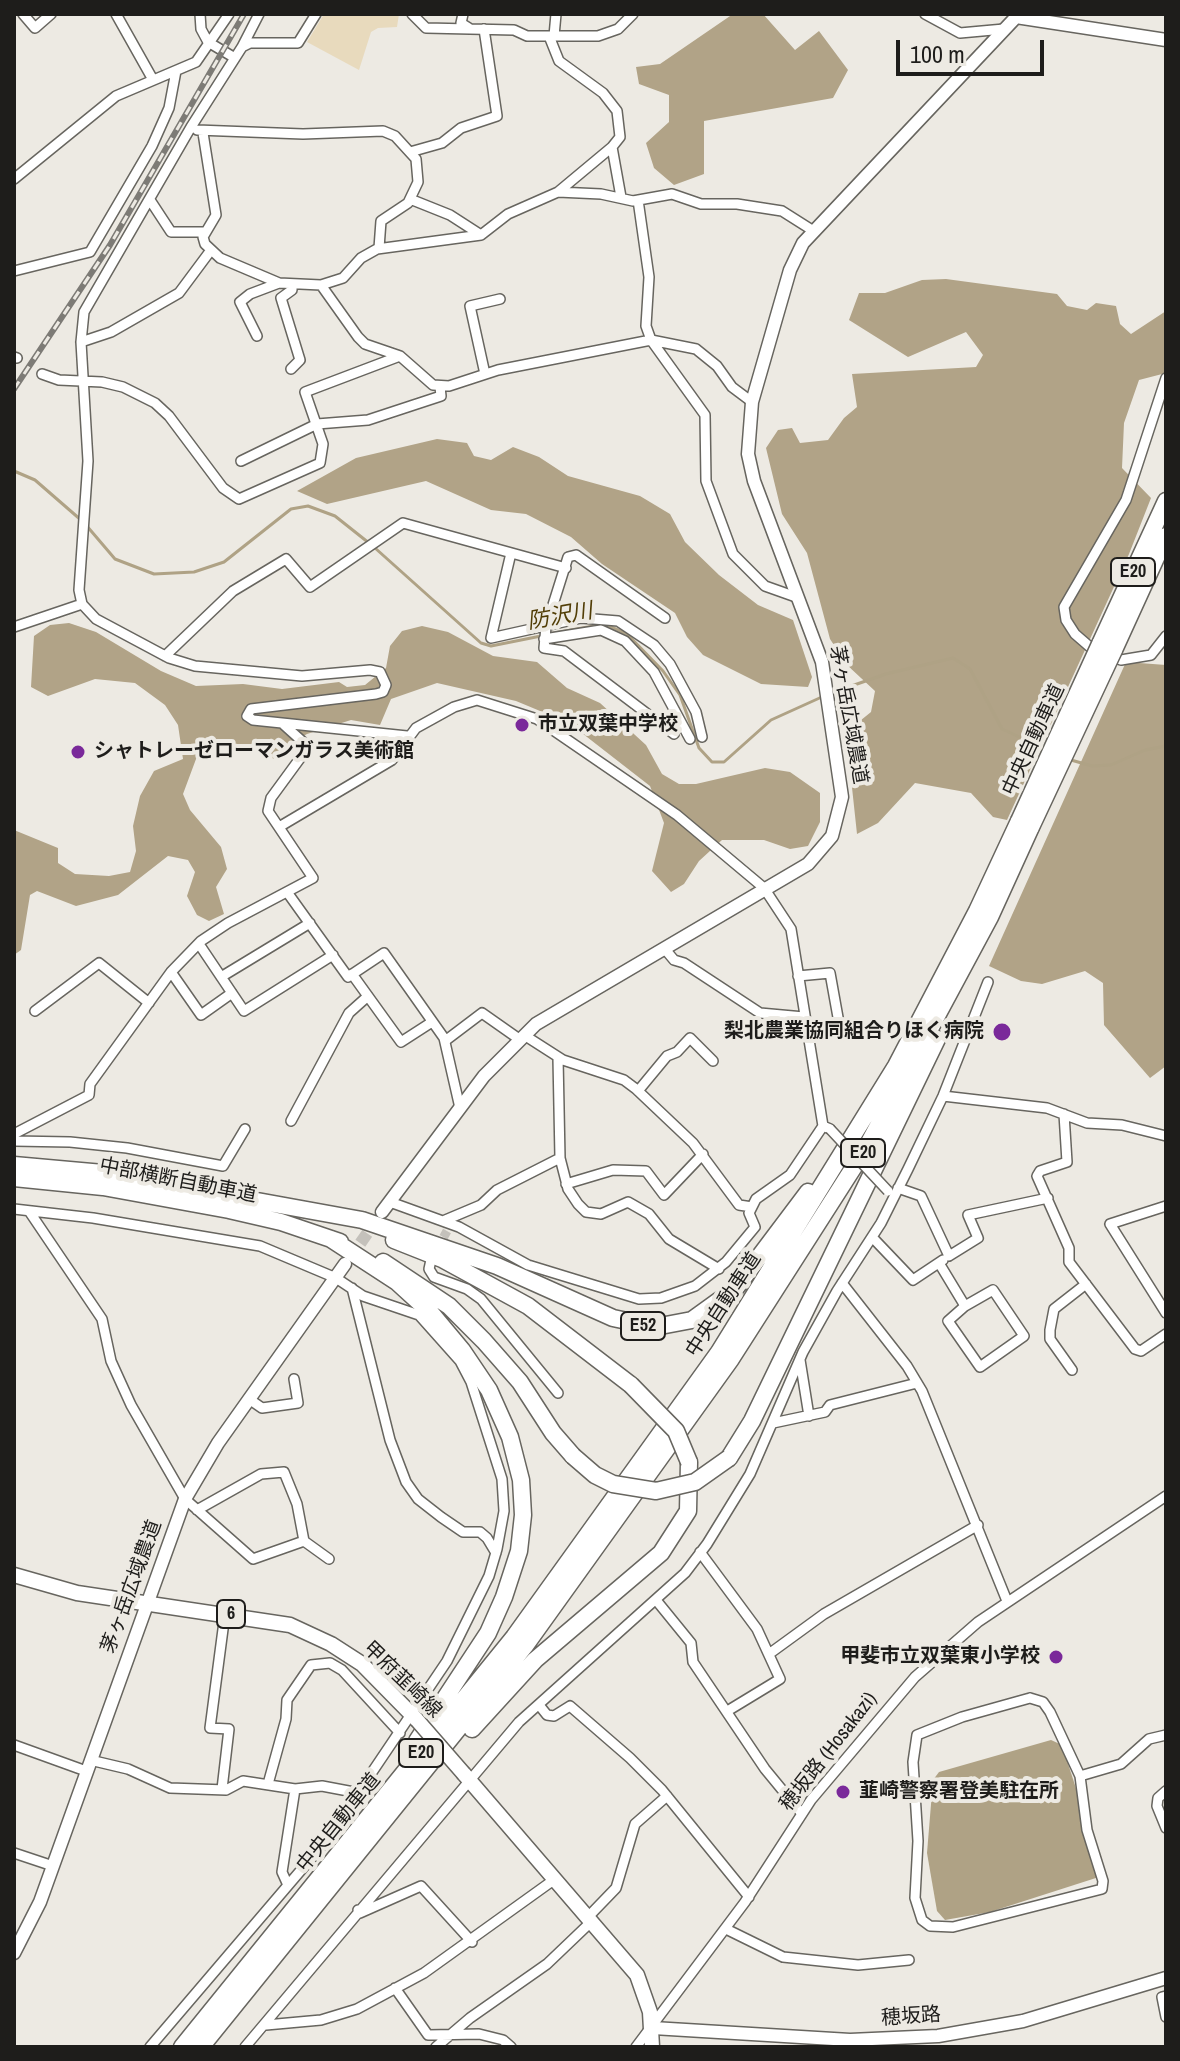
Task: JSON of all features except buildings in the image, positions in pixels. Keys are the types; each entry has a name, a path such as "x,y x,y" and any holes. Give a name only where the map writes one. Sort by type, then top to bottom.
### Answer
{"highway":[{"name":"中央自動車道","path":"182,2047 514,1637 735,1327 896,1066 1025,824 1107,647 1166,501"},
{"name":"中央自動車道","path":"1107,647 1166,536"},
{"name":"中央自動車道","path":"201,2047 572,1583 731,1359 866,1148 990,917 1025,824"},
{"path":"331,1239 367,1252 449,1306 520,1382 553,1433 595,1475 613,1484 656,1491 695,1482 729,1458 752,1421 900,1120 990,917"},
{"name":"E52","path":"286,1205 362,1220 439,1244 632,1325 670,1326 692,1320 735,1289 786,1224 896,1066"},
{"name":"中部横断自動車道","path":"14,1165 103,1173 286,1205"},
{"name":"中部横断自動車道","path":"14,1178 103,1187 229,1210 281,1222 331,1239"},
{"path":"286,1205 394,1240 489,1282 528,1306 631,1385 676,1431 689,1462 688,1511 661,1553 535,1660 374,1834"},
{"path":"330,1867 488,1633 519,1551 523,1515 521,1480 510,1437 489,1390 462,1350 432,1314 397,1282 331,1239"}],"main road":[{"name":"甲府韮崎線","path":"14,1575 77,1593 290,1625 362,1664 415,1717 637,1975 653,2028 652,2047"}],"street":[{"path":"23,14 35,28 51,14"},
{"path":"116,14 152,78"},
{"path":"200,14 201,29 208,42 235,58"},
{"path":"14,179 116,96 152,78 196,62 229,14"},
{"path":"259,14 84,312 82,381 88,430 85,515 78,571 82,604 96,619 165,656 195,666 302,676 370,670 380,672 384,678 383,692 264,706 251,709 247,716 253,720 407,736"},
{"path":"242,47 250,43 298,43 316,14"},
{"path":"412,14 426,28 469,28 552,36 609,34 633,14"},
{"path":"463,14 461,23 469,28"},
{"path":"203,133 216,215 206,232 205,244 211,250 279,283 321,285 343,278 361,258 379,248 481,235 508,214 558,192 620,137 612,101 559,61 552,36 556,14"},
{"path":"925,14 960,33 1004,29"},
{"path":"1017,16 1166,40"},
{"name":"茅ヶ岳広域農道","path":"386,1207 460,1108 522,1037 549,1015 818,855 835,828 842,797 822,662 754,481 748,454 752,402 790,270 812,230 1017,16"},
{"path":"410,152 442,143 461,128 497,116 484,29"},
{"path":"14,271 90,252 152,146 169,108 176,71"},
{"path":"191,127 203,133 383,131 395,136 410,152 419,171 410,199 381,221 379,248"},
{"path":"612,147 621,197"},
{"path":"558,192 638,200 672,194 701,204 720,202 782,211 812,230"},
{"path":"410,199 450,215 481,235"},
{"path":"150,200 171,232 206,232"},
{"path":"638,200 649,277 646,326 651,340 705,415 706,481 733,554 765,586 796,597"},
{"path":"81,342 111,332 179,293 211,250"},
{"path":"257,336 240,302 256,291 279,283"},
{"path":"291,369 300,360 281,298 292,290 292,285"},
{"path":"241,461 317,424 368,420 441,396 440,387 400,356 365,344 321,285"},
{"path":"485,374 470,306 500,299"},
{"path":"440,387 485,374 651,340 696,349 717,366 732,387 752,402"},
{"path":"42,374 59,380 123,387 155,403 169,416 223,488 239,499 320,463 323,444 305,392 400,356"},
{"path":"1166,378 1126,500 1064,607 1066,620 1075,634 1090,647 1121,660 1151,655 1166,636"},
{"path":"165,656 233,591 286,559 310,587 403,523 566,568"},
{"path":"511,553 491,638 547,625 601,618 629,626 654,645 670,664 696,712 702,737"},
{"path":"665,618 576,555 568,557 547,625 544,648 564,651 674,734"},
{"path":"14,627 82,604"},
{"path":"544,639 601,630 625,641 654,672 690,739"},
{"path":"279,827 392,760 407,736 454,707 477,700 537,719 677,815 764,888 791,929 806,1029 827,1127 894,1192 921,1196 949,1256"},
{"path":"14,1134 89,1095 90,1084 171,972 199,944 228,923 313,878 268,811 271,798 301,757 303,742 282,723"},
{"path":"287,892 348,977 384,953 445,1041 460,1108"},
{"path":"221,977 310,923"},
{"path":"199,944 244,1011 333,955"},
{"path":"664,948 674,960 684,963 760,1013 804,1017"},
{"path":"35,1011 99,963 149,1003"},
{"path":"171,972 201,1015 232,993"},
{"path":"798,976 830,973 841,1034"},
{"path":"352,974 401,1042 432,1022"},
{"path":"245,2047 467,1777 519,1722 685,1573 700,1552 750,1474 800,1359 842,1283 872,1237 943,1096 988,982"},
{"path":"291,1121 349,1013 368,996"},
{"path":"445,1041 482,1013 558,1058 624,1080 703,1154 739,1205 752,1207"},
{"path":"806,1029 876,1035"},
{"path":"638,1091 667,1056 677,1052 690,1038 713,1061"},
{"path":"558,1058 560,1158 566,1184 586,1212 601,1214 628,1202 649,1214 669,1239 719,1269"},
{"path":"943,1096 1047,1108 1087,1123 1122,1125 1166,1136"},
{"path":"1064,1114 1067,1162 1040,1171 1037,1176 1069,1248 1069,1262 1135,1349 1141,1351 1166,1334"},
{"path":"386,1207 446,1225 495,1245 528,1265 639,1299 677,1294 719,1269 755,1227 749,1213 756,1199 790,1175 827,1127"},
{"path":"14,1141 70,1142 127,1148 223,1166 245,1129"},
{"path":"566,1184 613,1170 646,1171 664,1195 703,1154"},
{"path":"446,1225 481,1205 497,1190 560,1158"},
{"path":"872,1237 913,1280 978,1238 968,1215 1048,1198"},
{"path":"14,1209 93,1218 260,1246 336,1278 363,1296 419,1315 460,1361 471,1382 502,1479 504,1511 489,1576 415,1717 400,1733 325,1842 150,2047"},
{"path":"1164,1209 1110,1224 1118,1242 1166,1313"},
{"path":"29,1211 102,1319 111,1361 131,1405 185,1499 253,1559 304,1541"},
{"path":"431,1260 429,1269 434,1277 467,1289 481,1299 558,1393"},
{"path":"939,1263 965,1306"},
{"name":"茅ヶ岳広域農道","path":"14,1953 40,1902 185,1499 202,1467 345,1264"},
{"path":"842,1283 917,1383 1007,1601"},
{"path":"1072,1370 1050,1339 1050,1330 1054,1309 1086,1284"},
{"path":"352,1288 390,1440 406,1482 418,1499 463,1532 480,1532 496,1553"},
{"path":"993,1290 1024,1336 980,1367 948,1321 965,1306 993,1290"},
{"path":"800,1359 809,1416"},
{"path":"249,1399 262,1408 298,1403 294,1379"},
{"path":"773,1423 825,1412 830,1405 917,1383"},
{"path":"197,1510 261,1474 284,1472 297,1504 304,1541 329,1559"},
{"name":"穂坂路 (Hosakazi)","path":"636,2047 749,1897 802,1814 881,1714 915,1677 1007,1601 1166,1496"},
{"path":"769,1654 824,1614 978,1525"},
{"path":"700,1552 757,1629 780,1679 729,1710"},
{"path":"656,1600 691,1643 693,1662 729,1710 785,1797 802,1814"},
{"path":"222,1789 229,1729 210,1728 225,1614"},
{"path":"335,1666 346,1653"},
{"path":"268,1784 286,1719 287,1700 294,1685 311,1665 321,1662 335,1666 382,1709 400,1733"},
{"path":"1030,1698 1043,1702 1050,1712 1080,1776 1087,1830 1103,1881 1102,1889 953,1927 930,1926 922,1920 915,1898 918,1841 913,1762 917,1735 962,1717 1030,1698"},
{"path":"539,1705 547,1715 554,1716 570,1706 630,1758 667,1796 749,1897"},
{"path":"1080,1776 1121,1764 1149,1739 1166,1735"},
{"path":"14,1745 88,1766 128,1769 170,1788 222,1789 243,1781 295,1789 322,1786 359,1793"},
{"path":"287,1883 282,1872 295,1789"},
{"path":"1166,1791 1158,1798 1157,1806 1166,1828"},
{"path":"436,2047 547,1964 590,1919 616,1888 635,1824 667,1796"},
{"path":"14,1853 53,1866"},
{"path":"266,2025 321,2020 357,2009 472,1942 555,1879"},
{"path":"358,1910 360,1913 421,1886 472,1942"},
{"path":"726,1929 783,1957 858,1965 909,1960"},
{"name":"穂坂路","path":"653,2028 911,2042 1023,2021 1166,1978"},
{"path":"395,1988 428,2035 493,2036 511,2047"},
{"path":"1166,1996 1162,1997 1166,2017"}],"shaded area":[{"path":"324,14 399,14 397,27 378,28 371,32 359,70 307,42"},
{"path":"733,14 763,14 795,50 819,31 848,70 833,98 704,121 704,174 674,185 654,168 646,143 669,122 669,95 639,84 636,67 660,64"},
{"path":"946,279 1057,294 1067,306 1087,310 1096,303 1116,306 1120,324 1131,334 1166,311 1166,373 1139,380 1124,423 1122,468 1151,498 1129,554 1007,820 993,817 971,793 915,783 878,823 857,834 847,741 850,729 871,712 875,691 847,665 830,639 807,553 782,514 766,448 778,430 792,428 800,443 828,440 844,418 857,407 852,374 976,367 983,355 966,332 908,357 849,320 859,293 885,293 922,280"},
{"path":"437,439 467,443 474,456 491,460 513,447 539,457 568,476 640,496 670,514 685,542 719,575 758,605 793,620 812,677 808,687 761,684 703,655 687,637 675,613 602,564 571,537 526,514 491,510 426,481 327,504 297,491 356,458"},
{"path":"69,623 96,632 161,671 196,686 243,684 282,689 339,682 347,687 365,685 386,668 390,646 402,631 422,626 448,632 493,656 537,662 567,688 600,703 646,745 662,774 679,784 696,784 765,768 790,772 820,793 820,822 808,846 790,849 764,840 722,840 699,861 684,884 671,892 652,871 664,823 650,786 569,723 516,701 437,683 391,699 380,725 351,720 307,734 288,745 287,757 275,759 215,739 199,751 183,794 190,810 221,847 227,869 216,887 224,914 209,921 197,915 187,896 195,872 188,860 168,856 118,895 76,906 37,891 30,895 21,950 14,955 14,830 58,848 58,863 75,874 109,876 130,872 136,851 133,826 140,796 154,771 183,759 178,725 165,705 135,683 95,679 48,696 31,687 34,636 50,625"},
{"path":"1126,662 1166,665 1166,1066 1150,1078 1104,1025 1103,983 1085,971 1042,984 1021,981 989,966"},
{"path":"1051,1740 1062,1745 1103,1872 1099,1877 990,1912 945,1920 937,1911 927,1853 933,1780 939,1772"}],"waterway":[{"name":"防沢川","path":"14,471 35,480 81,520"},
{"name":"防沢川","path":"86,525 115,559 154,574 194,572 224,562 291,509 308,506 335,516 369,543"},
{"name":"防沢川","path":"375,548 481,643 491,646 541,636"},
{"name":"防沢川","path":"548,634 605,624 627,634 663,671 680,695 699,748 712,762 724,762 771,720 824,696"},
{"name":"防沢川","path":"831,693 886,674 953,658 970,669 1002,729 1045,749"},
{"name":"防沢川","path":"1071,760 1092,766 1111,765 1145,750 1166,746"},
{"name":"防沢川","path":"1166,830 1166,852"}],"tunnel":[{"path":"350,1258 378,1218"},
{"path":"437,1249 447,1231"}],"railway":[{"path":"14,389 110,245 244,14"}],"place":[{"name":"市立双葉中学校","path":"522,725"},
{"name":"シャトレーゼローマンガラス美術館","path":"78,752"},
{"name":"梨北農業協同組合りほく病院","path":"1002,1032"},
{"name":"甲斐市立双葉東小学校","path":"1056,1657"},
{"name":"韮崎警察署登美駐在所","path":"843,1792"}]}
